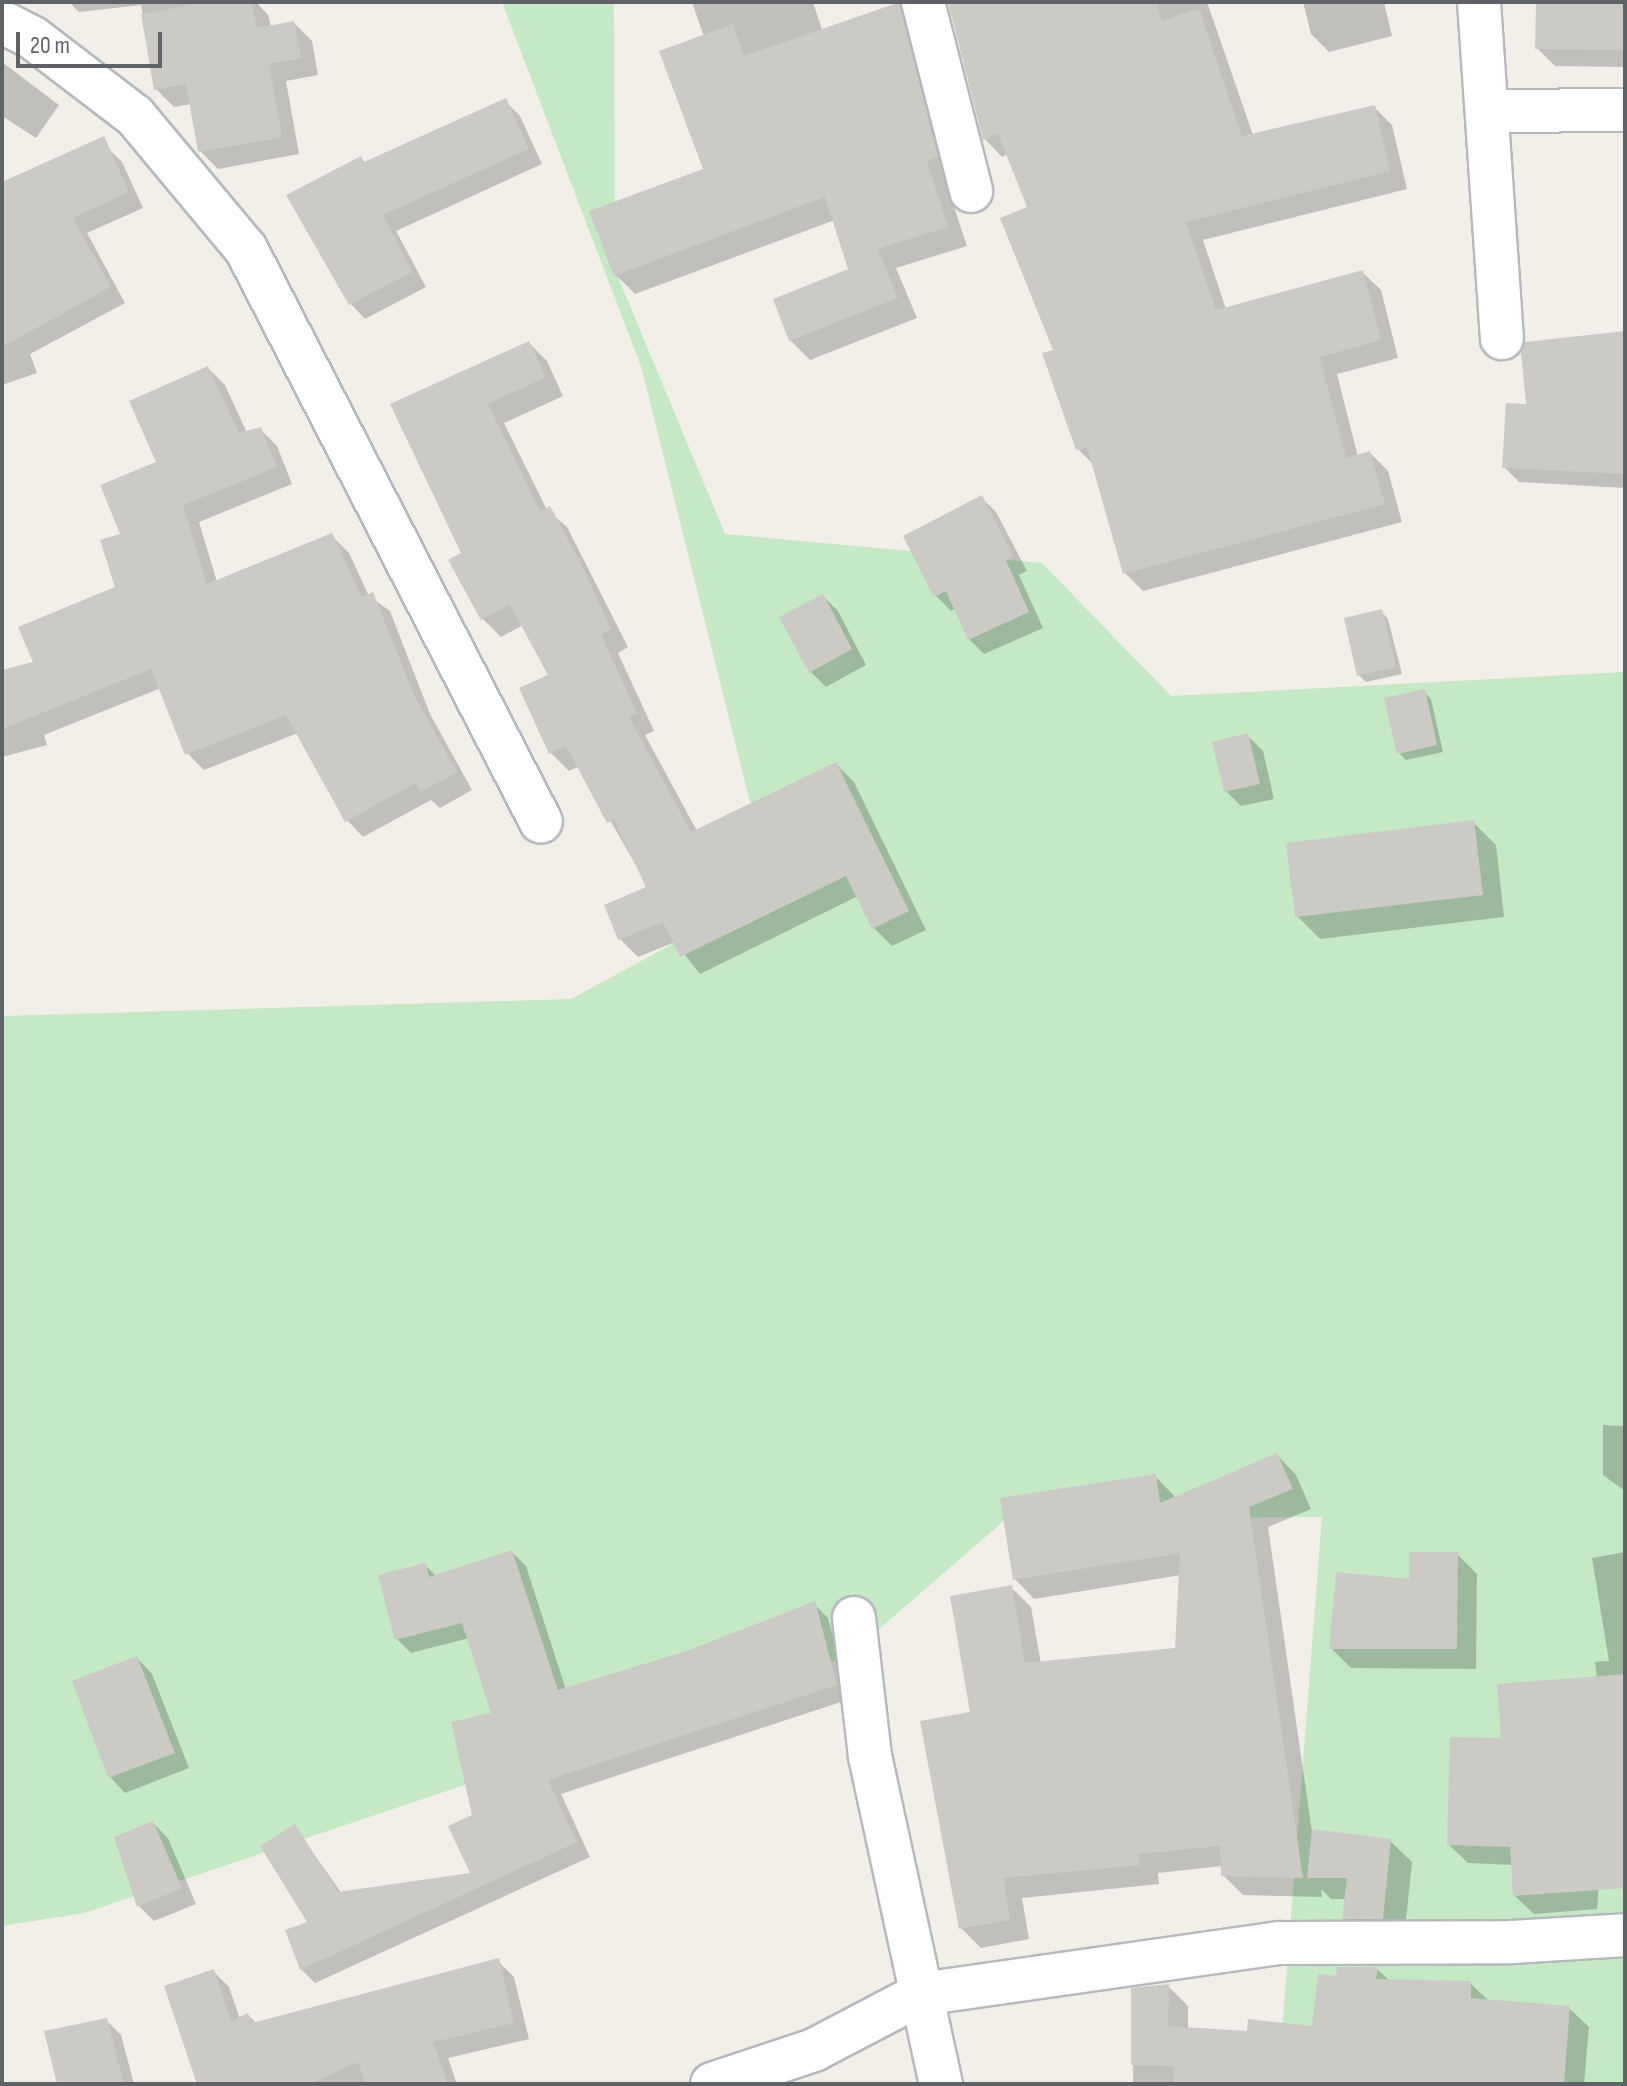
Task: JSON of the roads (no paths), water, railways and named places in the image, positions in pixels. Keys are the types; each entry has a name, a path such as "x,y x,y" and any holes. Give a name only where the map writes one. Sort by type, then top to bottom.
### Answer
{"street":[{"path":"923,2 971,191"},
{"path":"1479,2 1489,111 1502,338"},
{"path":"2,22 33,38 135,116 246,249 541,822"},
{"path":"1489,111 1625,110"},
{"path":"854,1618 870,1756 941,2084"},
{"path":"712,2084 814,2050 921,1994 1279,1943 1512,1942 1625,1935"}]}
